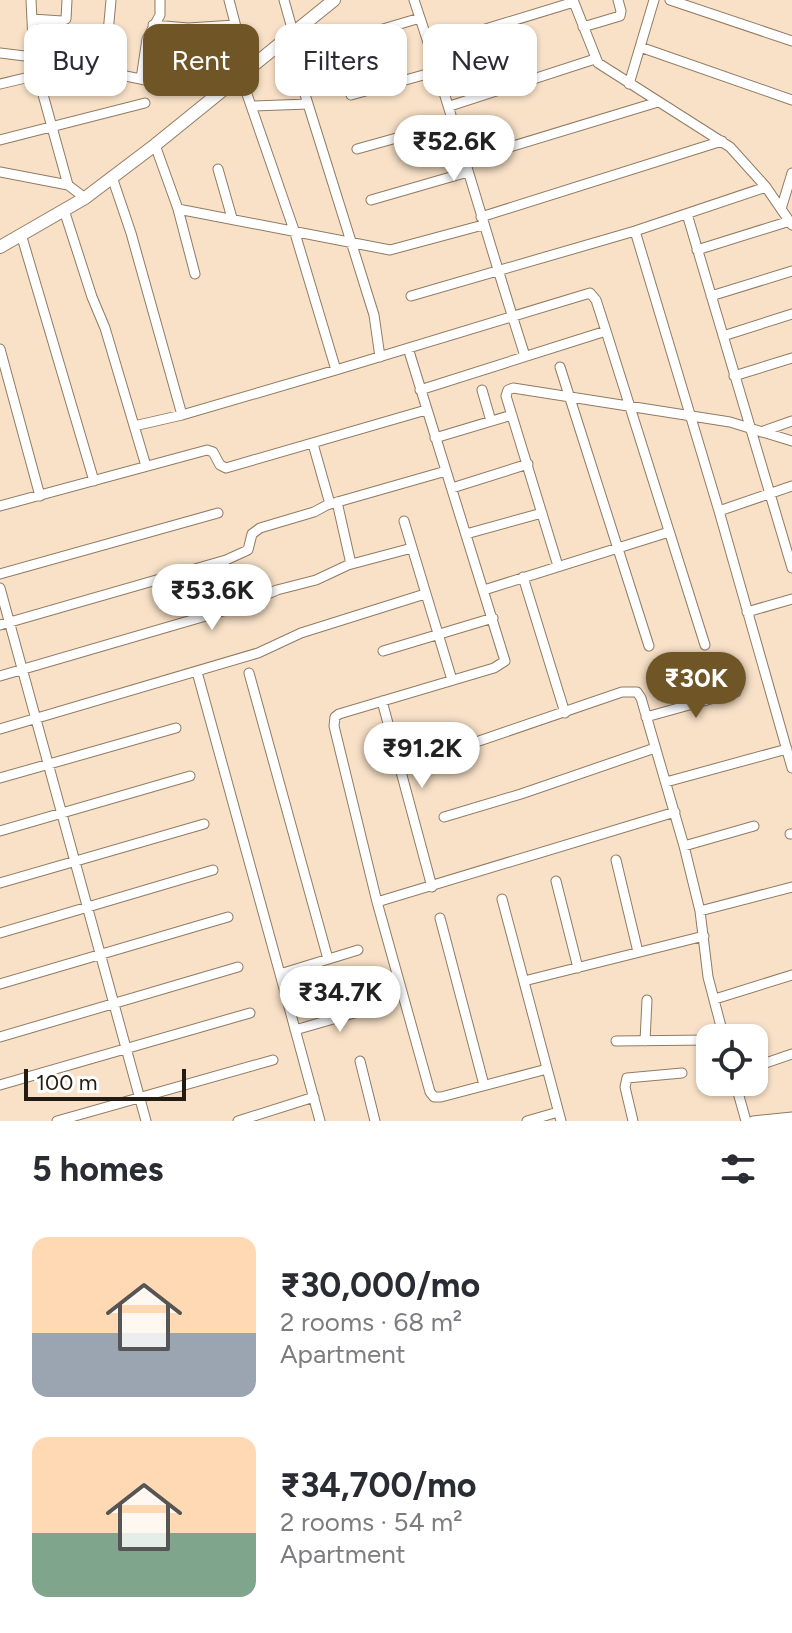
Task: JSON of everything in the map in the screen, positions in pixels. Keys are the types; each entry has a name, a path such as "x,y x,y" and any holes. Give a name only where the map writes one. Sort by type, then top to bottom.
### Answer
{"street":[{"path":"31,0 32,24"},
{"path":"32,19 66,19 67,0"},
{"path":"109,24 111,0"},
{"path":"154,24 160,15 160,0"},
{"path":"229,0 235,24"},
{"path":"284,0 288,24"},
{"path":"304,24 334,0"},
{"path":"414,0 423,26"},
{"path":"583,27 620,16 618,0"},
{"path":"629,84 654,0"},
{"path":"670,0 792,41"},
{"path":"500,24 574,1 595,59 740,155 791,223 697,250"},
{"path":"400,24 420,18"},
{"path":"259,60 275,47"},
{"path":"640,47 792,100"},
{"path":"0,53 24,56"},
{"path":"450,106 595,59"},
{"path":"127,76 141,79 143,66"},
{"path":"0,84 24,78"},
{"path":"44,96 68,185"},
{"path":"0,247 85,198 215,96"},
{"path":"250,96 336,370"},
{"path":"306,96 376,321 380,357"},
{"path":"447,96 525,356"},
{"path":"464,161 658,102"},
{"path":"0,140 145,103"},
{"path":"253,106 308,104"},
{"path":"357,149 454,122"},
{"path":"178,209 382,249 399,249 722,141"},
{"path":"155,145 178,209 195,274"},
{"path":"218,169 232,218"},
{"path":"0,172 68,185 85,198"},
{"path":"371,200 468,172"},
{"path":"781,209 792,173"},
{"path":"112,177 128,222 182,415"},
{"path":"411,296 635,231 766,187"},
{"path":"64,210 105,328 146,466"},
{"path":"687,214 792,568"},
{"path":"635,231 792,768"},
{"path":"21,234 94,481"},
{"path":"711,296 792,271"},
{"path":"134,426 182,415 590,293 596,300 705,645"},
{"path":"723,336 792,314"},
{"path":"420,390 606,331"},
{"path":"408,348 504,653 502,665 339,714 334,721 377,902 430,1092 434,1097 441,1097 547,1069"},
{"path":"0,349 40,496"},
{"path":"734,376 792,358"},
{"path":"560,367 649,646"},
{"path":"558,566 506,393 510,388 737,423 792,441"},
{"path":"482,390 491,421"},
{"path":"0,506 207,450 213,452 220,465 226,468 426,410"},
{"path":"435,438 512,415"},
{"path":"761,432 792,421"},
{"path":"313,444 351,564"},
{"path":"452,488 528,464"},
{"path":"5,624 226,560 248,550 250,538 260,528 333,503 446,471"},
{"path":"719,511 792,486"},
{"path":"0,574 218,513"},
{"path":"466,534 542,513"},
{"path":"404,521 452,680"},
{"path":"484,590 669,532"},
{"path":"0,676 240,606 351,564 412,548"},
{"path":"523,577 565,713"},
{"path":"0,588 5,624 36,719 146,1121"},
{"path":"0,729 265,651 301,633 425,594"},
{"path":"747,612 792,599"},
{"path":"383,651 493,618"},
{"path":"197,672 320,1121"},
{"path":"249,673 328,959"},
{"path":"479,741 631,690 637,692 684,846 700,911 707,968 721,1024"},
{"path":"646,717 736,692"},
{"path":"382,701 432,887"},
{"path":"0,778 176,728"},
{"path":"444,817 499,802 655,748"},
{"path":"666,782 787,749"},
{"path":"0,831 190,776"},
{"path":"377,902 675,812"},
{"path":"0,883 204,824"},
{"path":"684,846 754,826"},
{"path":"616,860 638,952"},
{"path":"0,933 213,870"},
{"path":"556,881 578,968"},
{"path":"700,911 792,887"},
{"path":"502,899 560,1116 527,1121"},
{"path":"0,984 228,917"},
{"path":"440,918 484,1085"},
{"path":"524,981 704,936"},
{"path":"280,974 358,950"},
{"path":"0,1037 238,967"},
{"path":"715,999 792,975"},
{"path":"645,1041 647,1000"},
{"path":"295,1030 375,1007"},
{"path":"0,1085 250,1013"},
{"path":"616,1041 696,1040"},
{"path":"768,1062 792,1054"},
{"path":"57,1121 273,1060"},
{"path":"360,1061 375,1121"},
{"path":"633,1121 625,1087 627,1078 682,1073"},
{"path":"739,1096 746,1121"},
{"path":"238,1121 314,1097"},
{"path":"753,1121 792,1117"}]}
